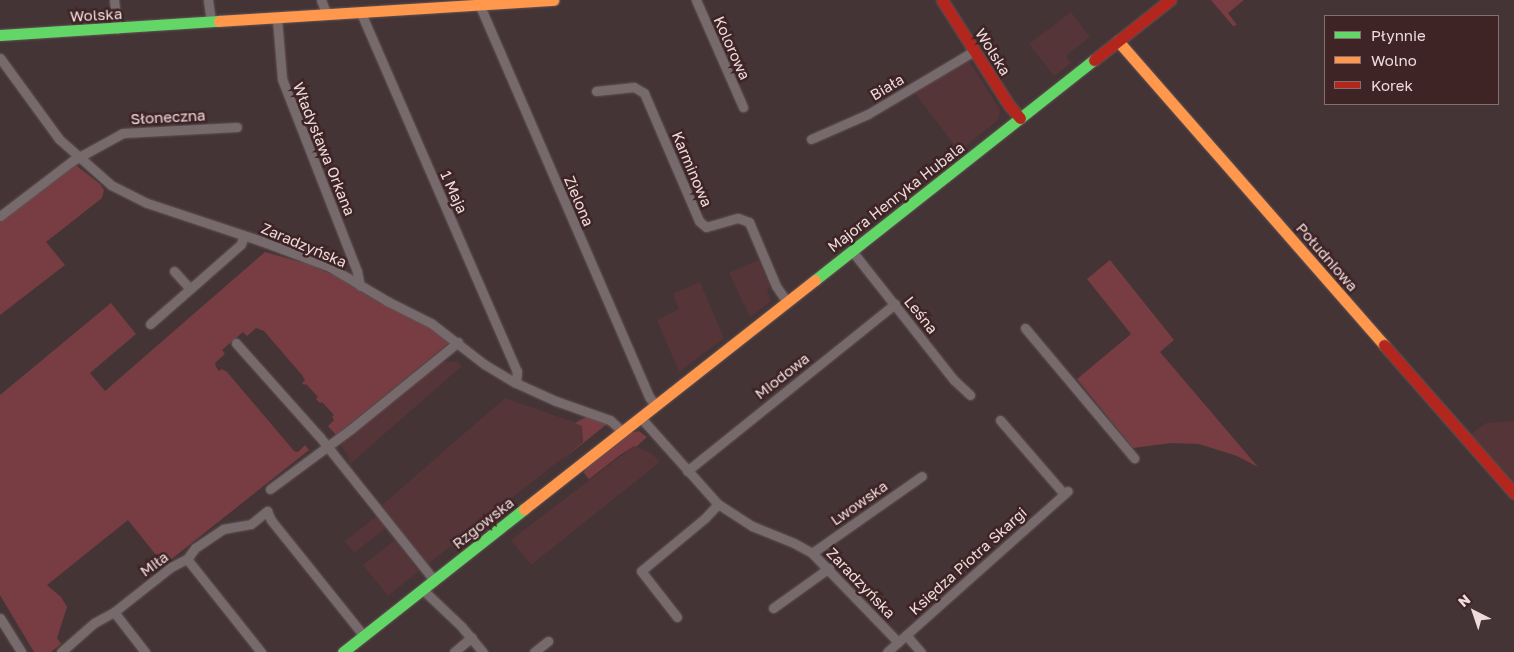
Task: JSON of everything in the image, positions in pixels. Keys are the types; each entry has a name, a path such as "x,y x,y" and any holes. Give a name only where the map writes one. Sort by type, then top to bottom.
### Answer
{"street":[{"path":"114,0 117,29"},
{"path":"208,0 211,22"},
{"path":"322,0 327,15"},
{"name":"Wolska","path":"0,35 553,0"},
{"name":"Kolorowa","path":"696,0 743,107"},
{"name":"Wolska","path":"942,0 1009,105 1020,118"},
{"name":"Majora Henryka Hubala","path":"641,418 1170,0"},
{"name":"Zielona","path":"480,6 650,398 656,406"},
{"name":"1 Maja","path":"361,13 517,371 516,383"},
{"name":"Władysława Orkana","path":"277,18 282,79 357,271 360,286"},
{"name":"Południowa","path":"1118,41 1514,493"},
{"name":"Biała","path":"811,139 868,114 974,51"},
{"name":"Zaradzyńska","path":"0,58 59,139 111,186 147,203 244,235 328,266 360,286 415,313 458,342 484,364 516,383 556,401 610,420 622,432"},
{"name":"Karminowa","path":"596,91 630,87 638,88 644,92 702,226 709,227 738,218 749,222 776,286 787,302"},
{"name":"Słoneczna","path":"0,216 77,157 128,132 237,127"},
{"path":"150,324 241,244 244,235"},
{"name":"Leśna","path":"852,251 954,380 970,395"},
{"path":"174,271 190,289"},
{"name":"Miodowa","path":"687,470 895,304"},
{"path":"1026,328 1134,458"},
{"path":"270,490 458,342"},
{"path":"236,343 327,446 434,580"},
{"name":"Zaradzyńska","path":"641,418 718,504 752,526 804,547 812,553 829,568 898,642"},
{"name":"Rzgowska","path":"343,652 641,418"},
{"name":"Księdza Piotra Skargi","path":"887,652 1066,493 1000,420"},
{"name":"Lwowska","path":"812,553 922,476"},
{"path":"677,617 641,571 705,518 718,504"},
{"name":"Miła","path":"60,652 94,624 114,612 171,567 188,559 195,548 223,529 252,524 267,511 364,636"},
{"path":"188,559 261,652"},
{"path":"773,608 829,568"},
{"path":"423,590 484,652"},
{"path":"114,612 145,652"},
{"path":"1,621 22,652"},
{"path":"906,635 921,652"},
{"path":"454,652 472,638"},
{"path":"534,652 548,641"}],"shaded area":[{"path":"1211,0 1244,0 1228,13 1237,25 1233,26"},
{"path":"1071,12 1090,37 1068,54 1067,58 1071,63 1054,76 1029,44"},
{"path":"969,61 1000,110 998,120 959,151 914,92"},
{"path":"73,163 100,184 104,190 102,198 46,242 65,265 0,315 0,220"},
{"path":"265,252 311,265 335,276 378,302 426,322 450,342 336,435 328,426 334,420 332,417 334,415 322,402 320,403 316,399 318,397 306,384 302,383 305,380 302,375 264,331 256,328 247,336 243,332 222,350 225,354 215,363 216,367 219,371 222,369 227,372 294,451 298,452 305,445 309,450 164,565 128,520 47,585 61,597 67,607 57,638 61,644 51,652 34,652 0,595 0,395 111,303 136,334 90,373 105,391"},
{"path":"758,260 770,286 767,291 771,301 750,317 729,273"},
{"path":"1110,260 1174,340 1160,352 1258,467 1237,456 1199,444 1171,443 1133,448 1077,379 1131,334 1087,279"},
{"path":"700,282 724,338 679,372 657,320 679,309 673,294"},
{"path":"441,362 457,362 462,366 350,464 347,454 339,443"},
{"path":"505,398 582,425 583,442 428,564 382,505"},
{"path":"586,417 604,421 607,424 557,464 583,442 582,426 575,423"},
{"path":"1514,421 1514,482 1471,434 1486,423"},
{"path":"639,431 647,437 636,447 634,446 620,455 589,479 584,473 585,469 631,433"},
{"path":"634,446 651,453 660,462 531,565 511,540"},
{"path":"377,516 386,528 354,553 345,541"},
{"path":"395,540 419,571 388,596 363,565"}],"traffic: fast":[{"path":"0,35 219,21"},
{"path":"815,280 1094,60"},
{"path":"343,652 524,509"}],"traffic: slow":[{"path":"219,21 553,0"},
{"path":"1118,41 1384,345"},
{"path":"524,509 815,280"}],"traffic: jam":[{"path":"942,0 1009,105 1020,118"},
{"path":"1094,60 1170,0"},
{"path":"1384,345 1514,493"}]}
